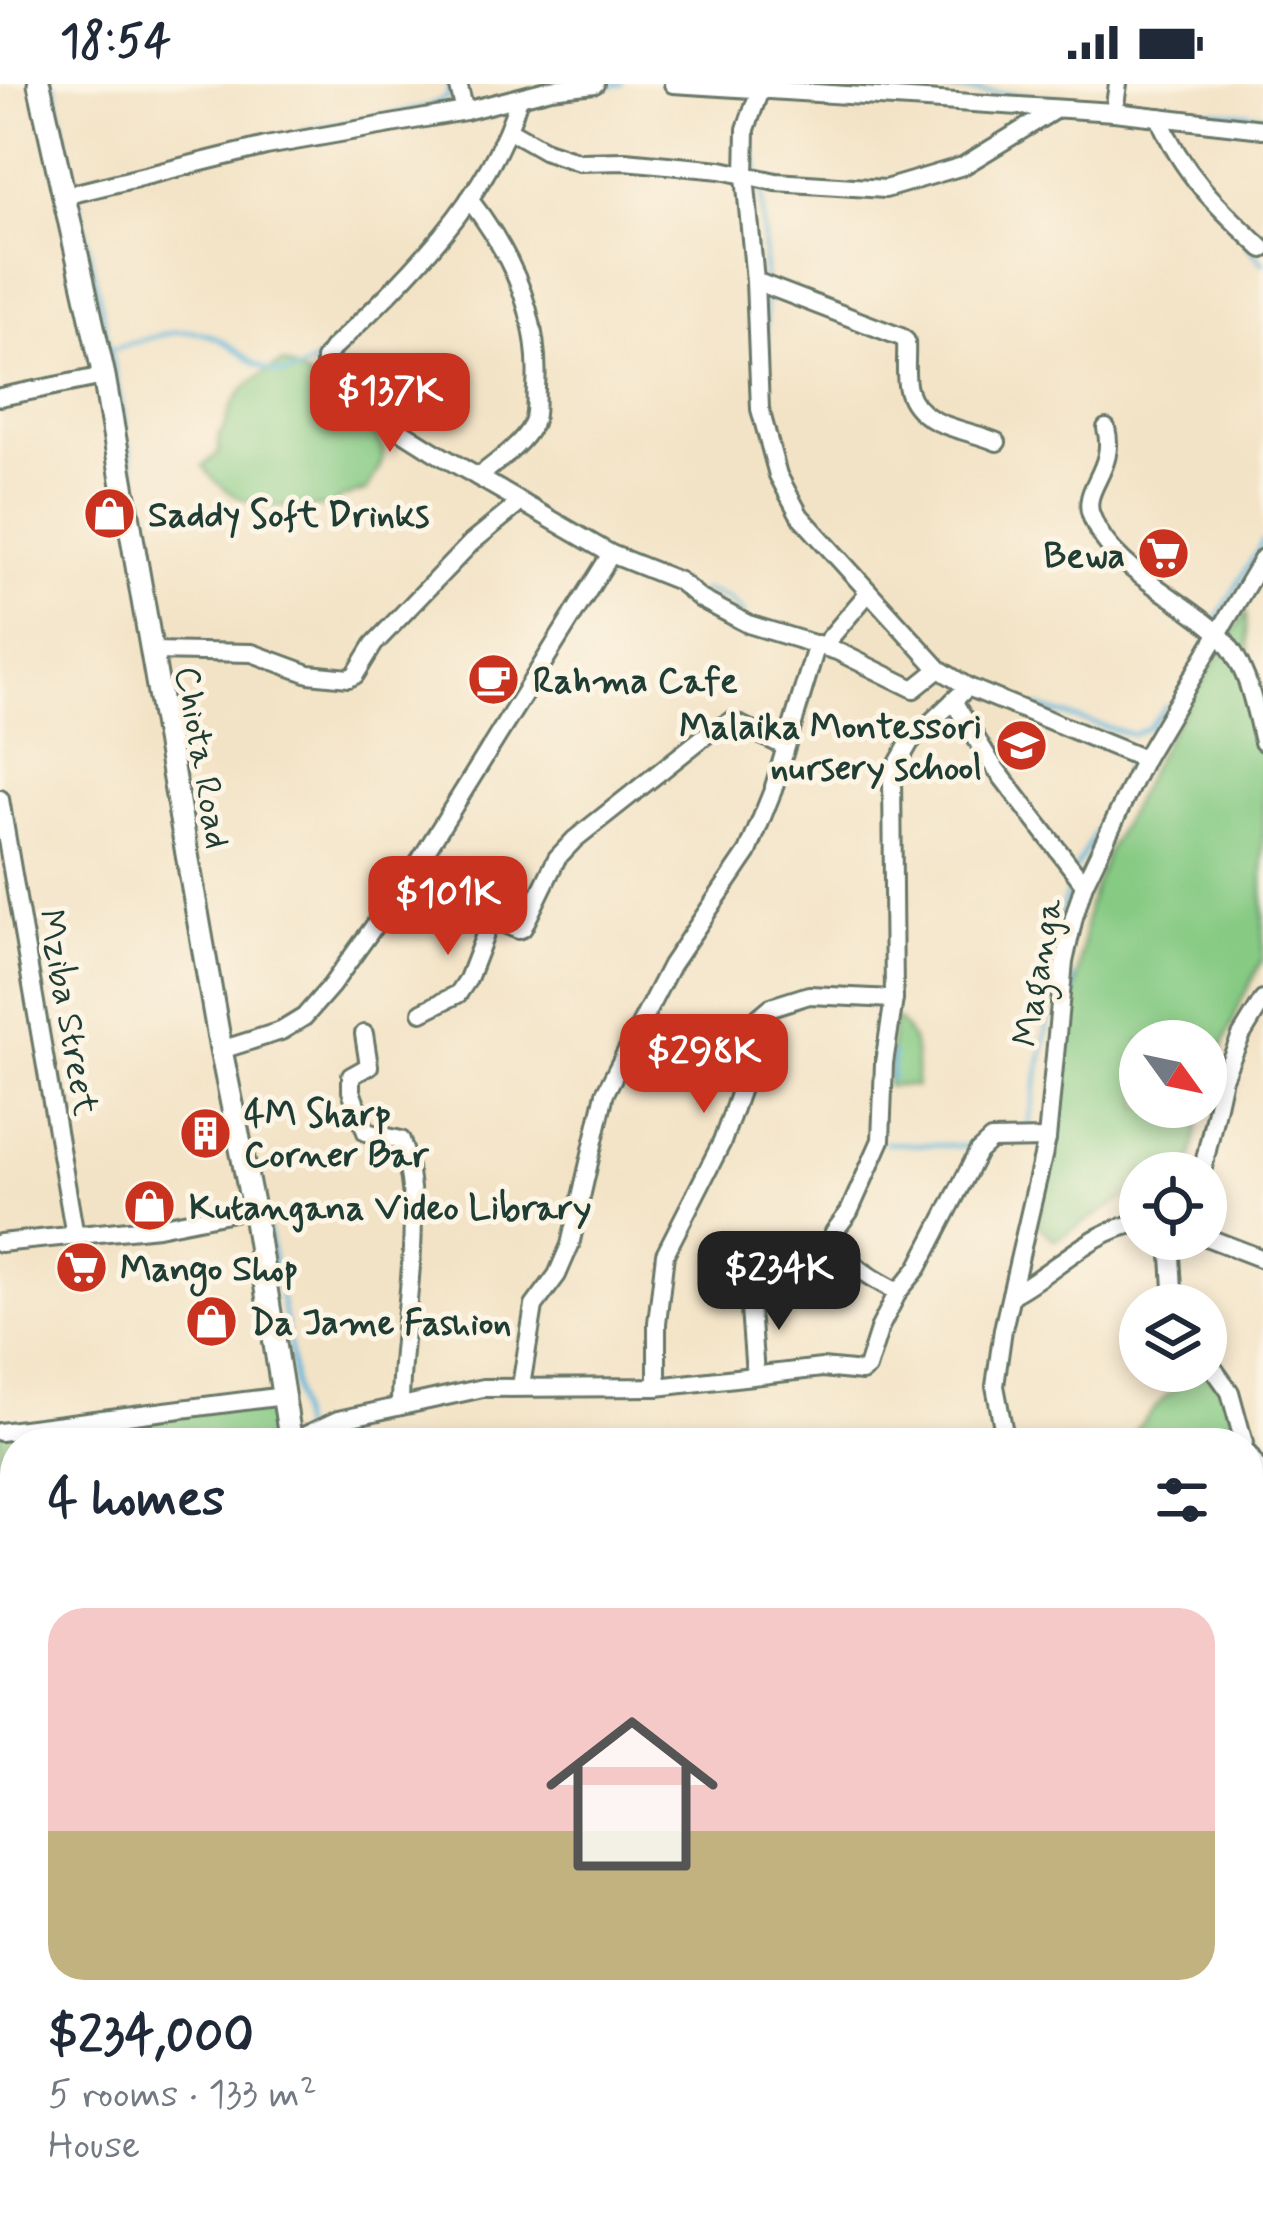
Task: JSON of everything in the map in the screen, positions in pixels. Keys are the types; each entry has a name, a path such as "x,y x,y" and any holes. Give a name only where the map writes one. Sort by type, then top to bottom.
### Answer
{"street":[{"name":"Chiota Road","path":"39,84 104,376 284,1396 302,1428"},
{"path":"458,84 464,111"},
{"path":"64,196 266,146 464,111 552,86 595,84"},
{"path":"673,84 836,88 1263,129"},
{"path":"1114,112 1118,84"},
{"path":"761,87 746,129 745,176 760,409 778,476 800,516 939,669 968,687 1144,759"},
{"path":"519,98 509,130 469,199 387,297 332,349 322,372 338,391 611,554 679,581 701,599 748,624 820,645 948,706 1084,884"},
{"path":"509,130 545,151 579,162 625,160 776,182 885,189 963,166 1054,110"},
{"path":"1159,117 1179,161 1263,249"},
{"path":"469,199 491,225 519,280 530,319 537,376 530,428 478,477"},
{"path":"755,281 901,337 907,351 907,388 914,404 945,426 997,442"},
{"path":"0,397 104,376"},
{"path":"1106,428 1111,446 1089,497 1091,515 1122,561 1218,634 1242,667 1263,742"},
{"path":"152,651 252,653 295,670 349,678 374,644 458,556 521,502"},
{"path":"221,1050 304,1017 411,875 611,554"},
{"name":"Maganga","path":"1003,1428 995,1385 1047,1139 1064,962 1084,884 1144,759 1263,559"},
{"path":"521,1386 534,1306 557,1275 570,1245 605,1093 671,965 748,852 820,645 869,592"},
{"path":"914,689 939,669"},
{"path":"898,1292 843,1254 833,1232 849,1212 881,1140 884,1063 894,999 892,774 910,742 968,687"},
{"path":"411,875 518,930 557,858 575,839 710,732 732,721 784,746"},
{"name":"Mziba Street","path":"0,799 75,1236"},
{"path":"422,1012 458,994 469,979 491,919"},
{"path":"658,1387 658,1306 665,1254 729,1124 759,1016 808,995 894,999"},
{"path":"1207,1152 1223,1078 1263,1000"},
{"path":"364,1034 369,1066 351,1076 351,1091 366,1132 401,1140 410,1193 411,1270 400,1406"},
{"path":"325,1428 338,1420 483,1388 658,1387 822,1368 862,1372 898,1292 918,1268 981,1147 991,1140 1047,1139"},
{"path":"0,1243 158,1227 253,1208"},
{"path":"1011,1294 1119,1228"},
{"path":"1227,1245 1263,1259"},
{"path":"749,1296 755,1374"},
{"path":"1227,1388 1240,1428"},
{"path":"32,1428 284,1396"}],"green space":[{"path":"282,363 335,399 381,444 381,462 367,490 339,499 332,507 278,507 230,493 203,466 219,453 219,435 240,393"},
{"path":"1246,612 1250,674 1263,737 1263,958 1227,1036 1227,1020 1119,1020 1119,1128 1198,1128 1193,1152 1119,1152 1119,1202 1055,1240 1038,1225 1088,906 1108,851 1167,737"},
{"path":"894,1017 914,1048 916,1086 887,1086"},
{"path":"1172,1392 1223,1392 1236,1428 1137,1428"},
{"path":"270,1398 276,1428 25,1428"}],"waterway":[{"path":"54,84 75,184 156,165"},
{"path":"302,131 425,108 447,97 450,84"},
{"path":"597,87 622,84"},
{"path":"868,84 1111,101"},
{"path":"1126,103 1152,106 1154,113"},
{"path":"1169,107 1263,115"},
{"path":"202,153 255,140"},
{"path":"753,148 759,172"},
{"path":"762,183 765,280"},
{"path":"79,201 126,427"},
{"path":"1247,245 1263,263"},
{"path":"765,291 767,375"},
{"path":"111,349 163,334 195,332 213,336 256,364 284,374 319,358"},
{"path":"129,444 164,645"},
{"path":"1217,619 1263,541"},
{"path":"703,590 728,599 744,614"},
{"path":"166,656 174,716"},
{"path":"1037,707 1133,735 1149,727 1166,706"},
{"path":"1076,868 1117,792 1128,761"},
{"path":"1027,1133 1046,1035 1058,921 1072,879"},
{"path":"1044,1189 1060,1130 1074,978"},
{"path":"892,1079 893,1054"},
{"path":"886,1143 976,1147"},
{"path":"264,1210 289,1340 300,1428"}],"place":[{"name":"Saddy Soft Drinks","path":"109,513"},
{"name":"Bewa","path":"1164,554"},
{"name":"Rahma Cafe","path":"494,679"},
{"name":"Malaika Montessori nursery school","path":"1021,746"},
{"name":"4M Sharp Corner Bar","path":"205,1133"},
{"name":"Kutangana Video Library","path":"150,1206"},
{"name":"Mango Shop","path":"81,1267"},
{"name":"Da Jame Fashion","path":"211,1321"}]}
